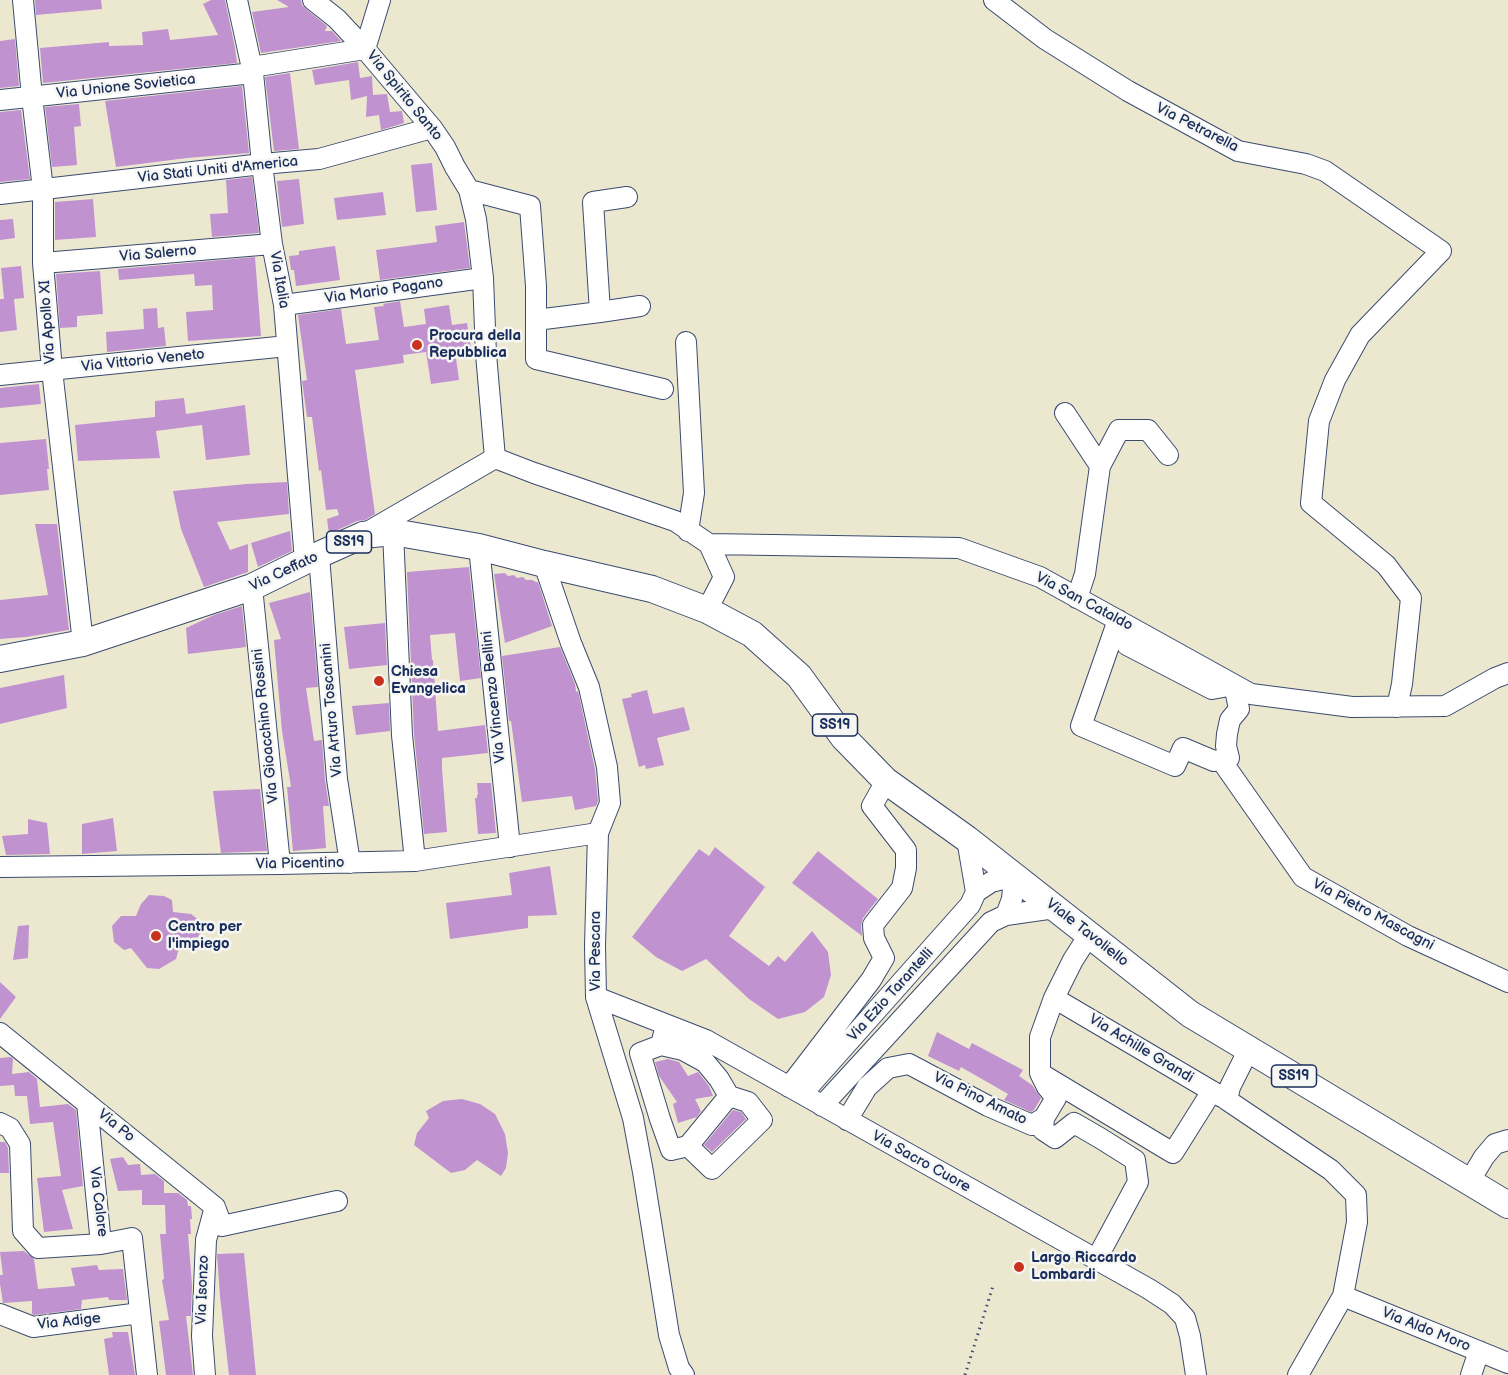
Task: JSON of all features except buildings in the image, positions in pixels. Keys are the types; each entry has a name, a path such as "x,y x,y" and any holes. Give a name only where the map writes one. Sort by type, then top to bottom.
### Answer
{"main road":[{"name":"Via Ceffato","path":"0,659 83,643 252,587 363,535 393,532 479,547 652,589 707,609"},
{"name":"Viale Tavoliello","path":"707,609 752,634 800,676 844,738 886,781 967,839 1190,1014 1508,1205"}],"street":[{"name":"Via Apollo XI","path":"23,0 43,189 43,263 52,370 83,643"},
{"name":"Via Italia","path":"237,0 252,70 272,244 284,305 312,558"},
{"name":"Via Spirito Santo","path":"313,0 337,19 365,49 432,128 469,190 476,219 483,278 486,354 495,458"},
{"path":"365,49 380,0"},
{"name":"Via Petrarella","path":"994,0 1045,39 1128,91 1238,151 1306,164 1325,171 1441,251 1360,334 1335,380 1319,421 1311,503 1386,565 1411,598 1402,684 1397,707"},
{"name":"Via Unione Sovietica","path":"0,100 252,70 365,49"},
{"name":"Via Stati Uniti d'America","path":"0,194 319,159 432,128"},
{"path":"469,190 530,206 536,286 536,359 663,388"},
{"path":"600,312 593,202 627,197"},
{"name":"Via Salerno","path":"43,263 272,244"},
{"name":"Via Mario Pagano","path":"284,305 483,278"},
{"path":"536,320 640,306"},
{"path":"687,342 694,493 688,531"},
{"name":"Via Vittorio Veneto","path":"0,375 287,346"},
{"path":"1065,413 1100,466"},
{"path":"1077,597 1085,574 1100,466 1119,430 1148,430 1168,455"},
{"path":"363,535 495,458 534,474 675,521 709,544 724,577 707,609"},
{"path":"393,532 402,735 415,861"},
{"name":"Via San Cataldo","path":"709,544 959,548 1040,577 1251,694 1352,707 1445,706 1508,673"},
{"name":"Via Vincenzo Bellini","path":"479,547 510,847"},
{"name":"Via Arturo Toscanini","path":"312,558 337,779 350,863"},
{"name":"Via Pescara","path":"544,564 589,687 607,767 610,803 598,833 596,997 633,1118 669,1335 679,1368 684,1375"},
{"name":"Via Gioacchino Rossini","path":"252,587 280,864"},
{"path":"1118,620 1081,726 1175,766 1183,748 1214,761 1229,758 1226,746 1227,734 1230,720 1239,709 1234,685"},
{"name":"Via Pietro Mascagni","path":"1221,760 1303,877 1408,936 1508,982"},
{"path":"748,1102 788,1086 871,980 884,958 874,938 873,925 902,888 906,868 906,850 872,806 886,781"},
{"name":"Via Picentino","path":"0,867 415,861 598,833"},
{"path":"967,839 976,892 991,882 1014,876 1012,899 1006,915"},
{"name":"Via Ezio Tarantelli","path":"788,1086 970,905 976,892"},
{"name":"Via Ezio Tarantelli","path":"822,1106 991,922 1006,915 1055,908"},
{"path":"1089,934 1054,998 1040,1037 1040,1073 1173,1153 1230,1086 1249,1049"},
{"name":"Via Sacro Cuore","path":"596,997 706,1040 1172,1304 1185,1318 1196,1375"},
{"name":"Via Achille Grandi","path":"1054,998 1220,1095 1331,1170 1356,1195 1357,1222 1343,1296"},
{"path":"661,1045 666,1025"},
{"name":"Via Po","path":"0,1033 215,1207"},
{"path":"688,1146 712,1169 762,1120 748,1102 729,1096 705,1062 683,1050 661,1045 640,1053 671,1150 688,1146 729,1096"},
{"name":"Via Pino Amato","path":"847,1119 867,1087 888,1068 909,1064 988,1106 1032,1125 1044,1119 1056,1098 1040,1073"},
{"name":"Via Calore","path":"87,1103 100,1244 132,1238 147,1375"},
{"path":"1044,1119 1043,1130 1055,1138 1074,1123 1135,1160 1138,1182 1096,1260"},
{"path":"0,1123 10,1128 20,1144 23,1231 38,1248 100,1244"},
{"path":"1468,1182 1495,1144 1508,1140"},
{"path":"215,1207 222,1226 337,1201"},
{"name":"Via Isonzo","path":"205,1375 201,1336 206,1240 215,1207"},
{"path":"1298,1375 1343,1296"},
{"name":"Via Aldo Moro","path":"1343,1296 1508,1363"},
{"name":"Via Adige","path":"0,1314 33,1327 140,1313"},
{"path":"1471,1375 1479,1351"}],"path":[{"path":"964,1375 993,1286"}],"place":[{"name":"Procura della Repubblica","path":"417,345"},
{"name":"Chiesa Evangelica","path":"379,681"},
{"name":"Centro per l'impiego","path":"156,936"},
{"name":"Largo Riccardo Lombardi","path":"1019,1267"}]}
